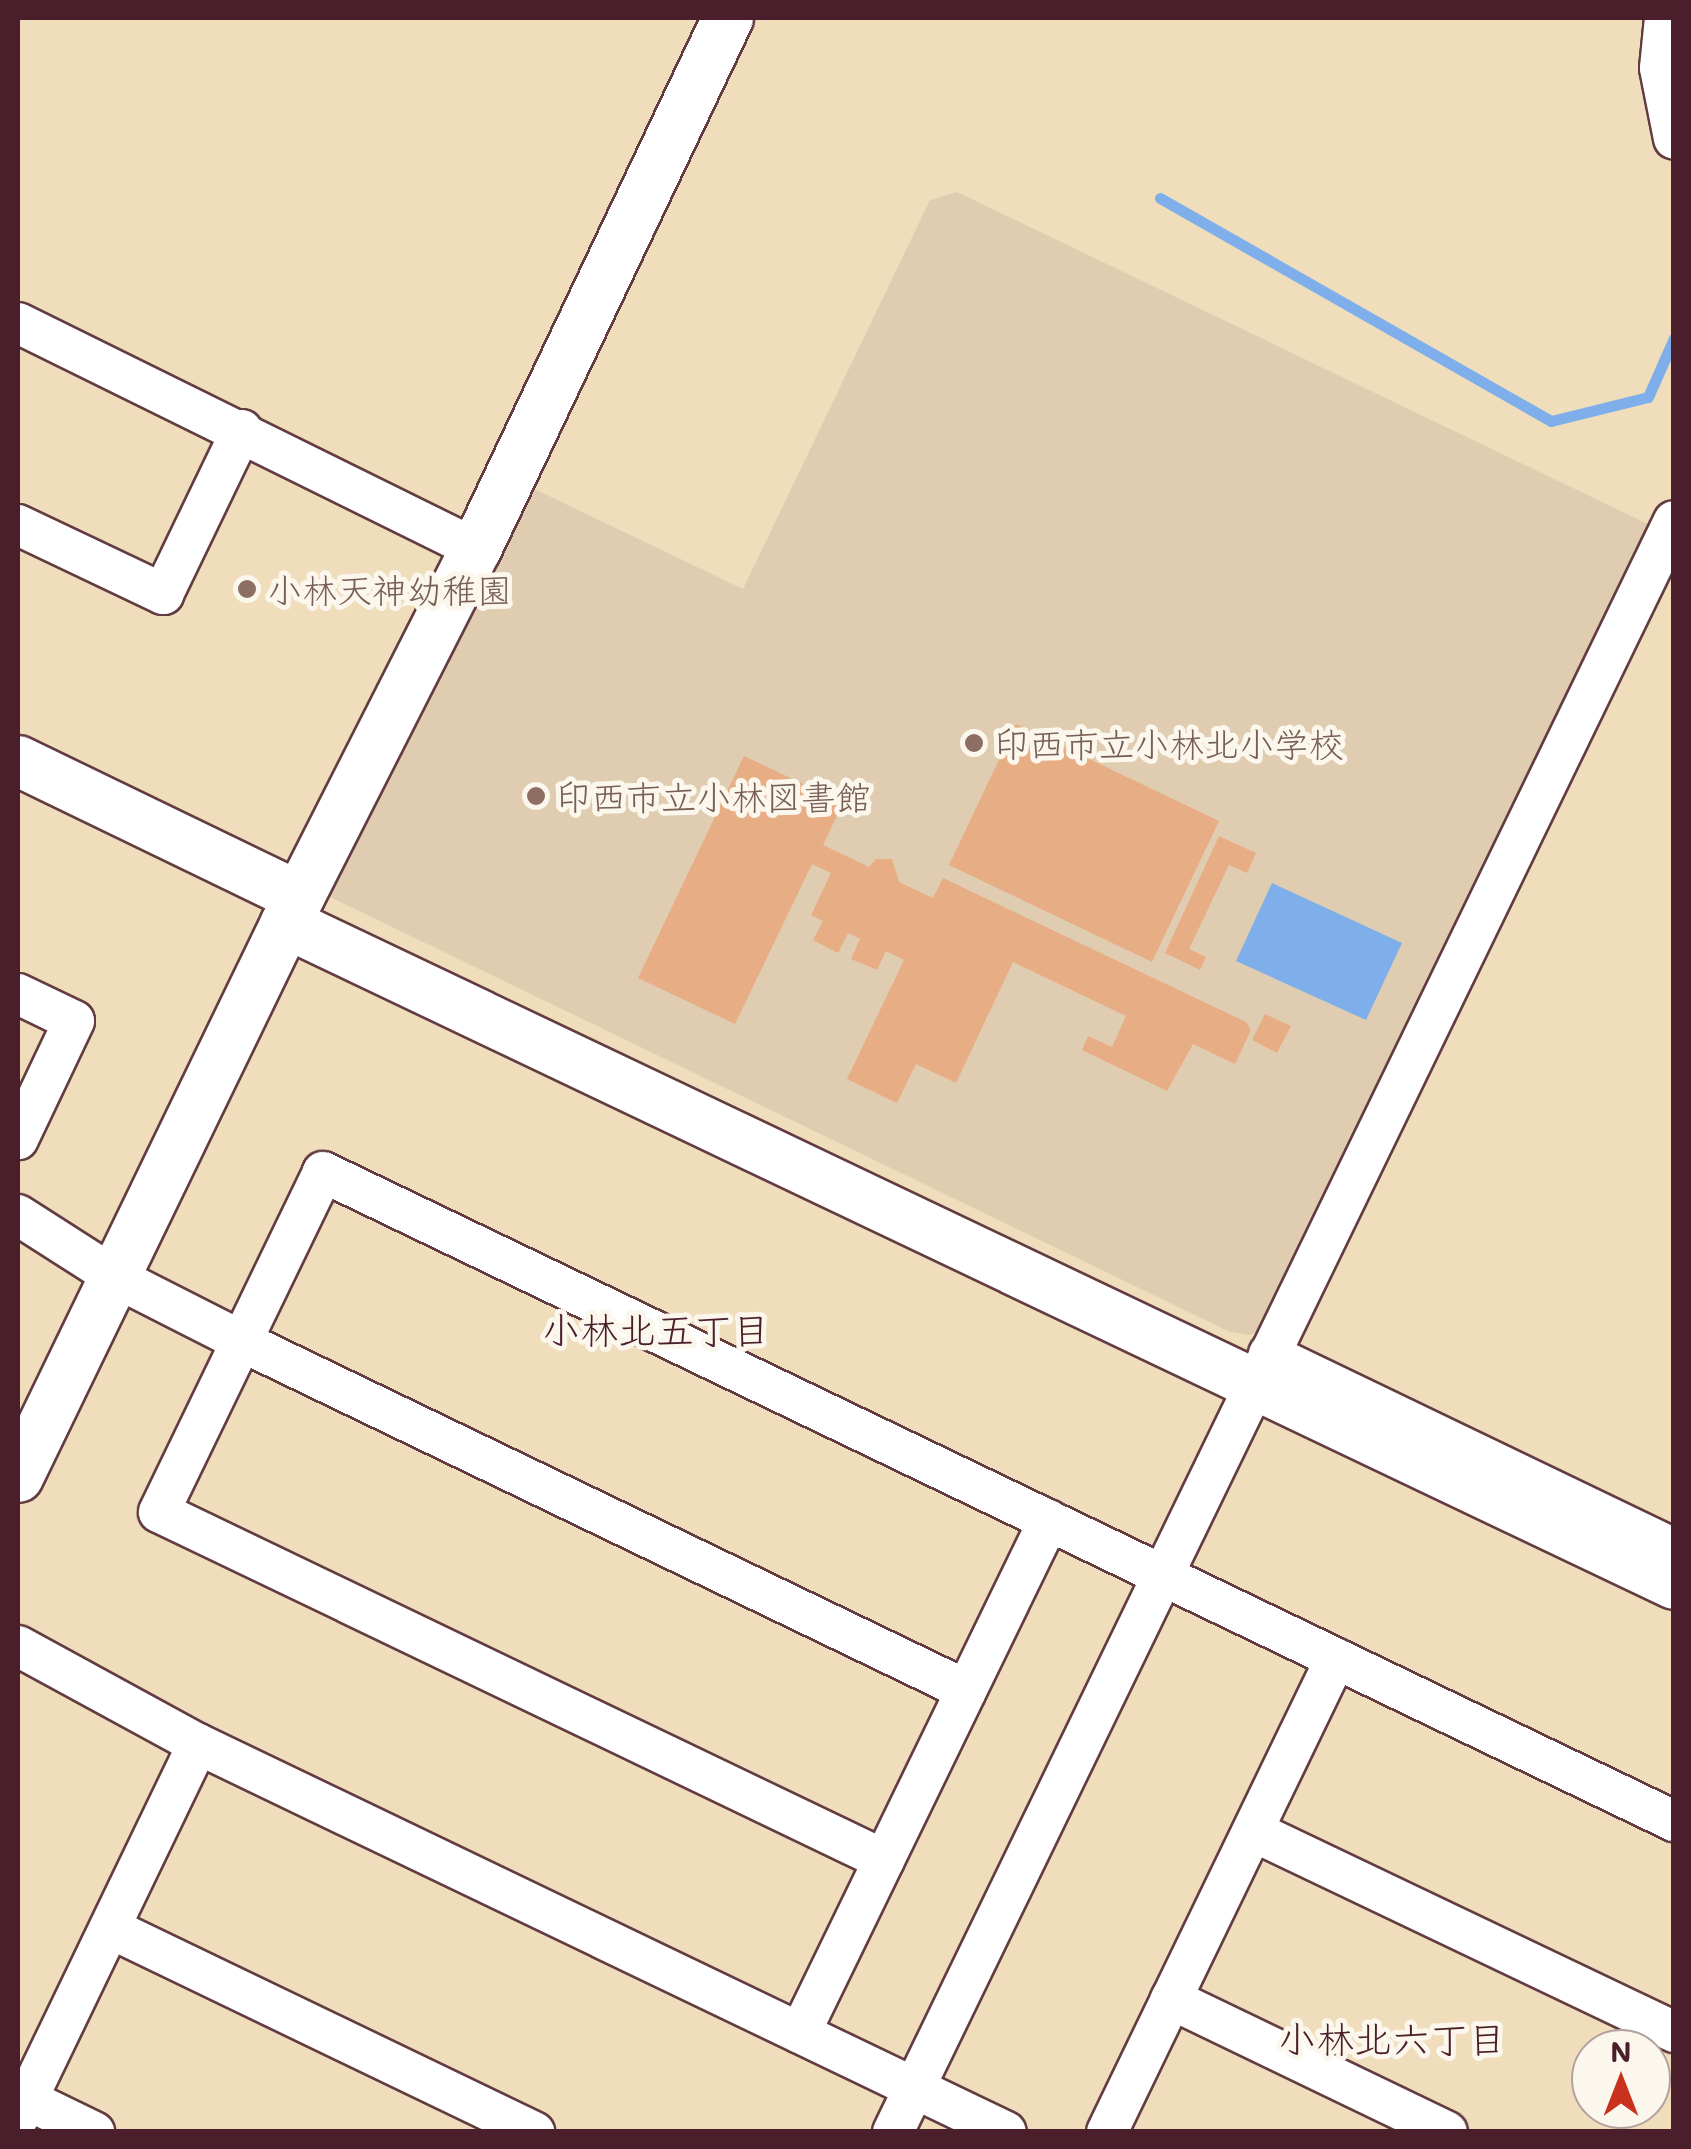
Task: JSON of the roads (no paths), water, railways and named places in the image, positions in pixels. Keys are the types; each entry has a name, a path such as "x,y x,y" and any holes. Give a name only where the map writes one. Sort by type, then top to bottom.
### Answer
{"street":[{"path":"18,1477 292,910 476,549 728,18"},
{"path":"1665,18 1660,68 1674,138"},
{"path":"18,323 242,430 476,549"},
{"path":"18,525 162,594 242,430"},
{"path":"893,2132 1674,521"},
{"path":"18,761 292,910 1262,1370 1674,1549"},
{"path":"18,994 74,1021 18,1139"},
{"path":"884,1860 158,1512 324,1172 1674,1820"},
{"path":"18,1215 115,1277 241,1341 966,1690"},
{"path":"1262,1370 1674,1584"},
{"path":"800,2033 1048,1520"},
{"path":"18,1646 198,1744 1006,2132"},
{"path":"1107,2132 1336,1658"},
{"path":"94,2132 22,2108 198,1744"},
{"path":"1253,1830 1674,2032"},
{"path":"110,1928 534,2132"},
{"path":"1171,1999 1447,2132"}],"water":[{"path":"1272,883 1402,943 1366,1020 1236,961"}],"waterway":[{"path":"1160,198 1551,421 1648,397 1674,338"}],"place":[{"name":"小林天神幼稚園","path":"247,589"},
{"name":"印西市立小林北小学校","path":"974,743"},
{"name":"印西市立小林図書館","path":"536,796"}],"district":[{"name":"小林北五丁目","path":"656,1330"},
{"name":"小林北六丁目","path":"1392,2039"}]}
